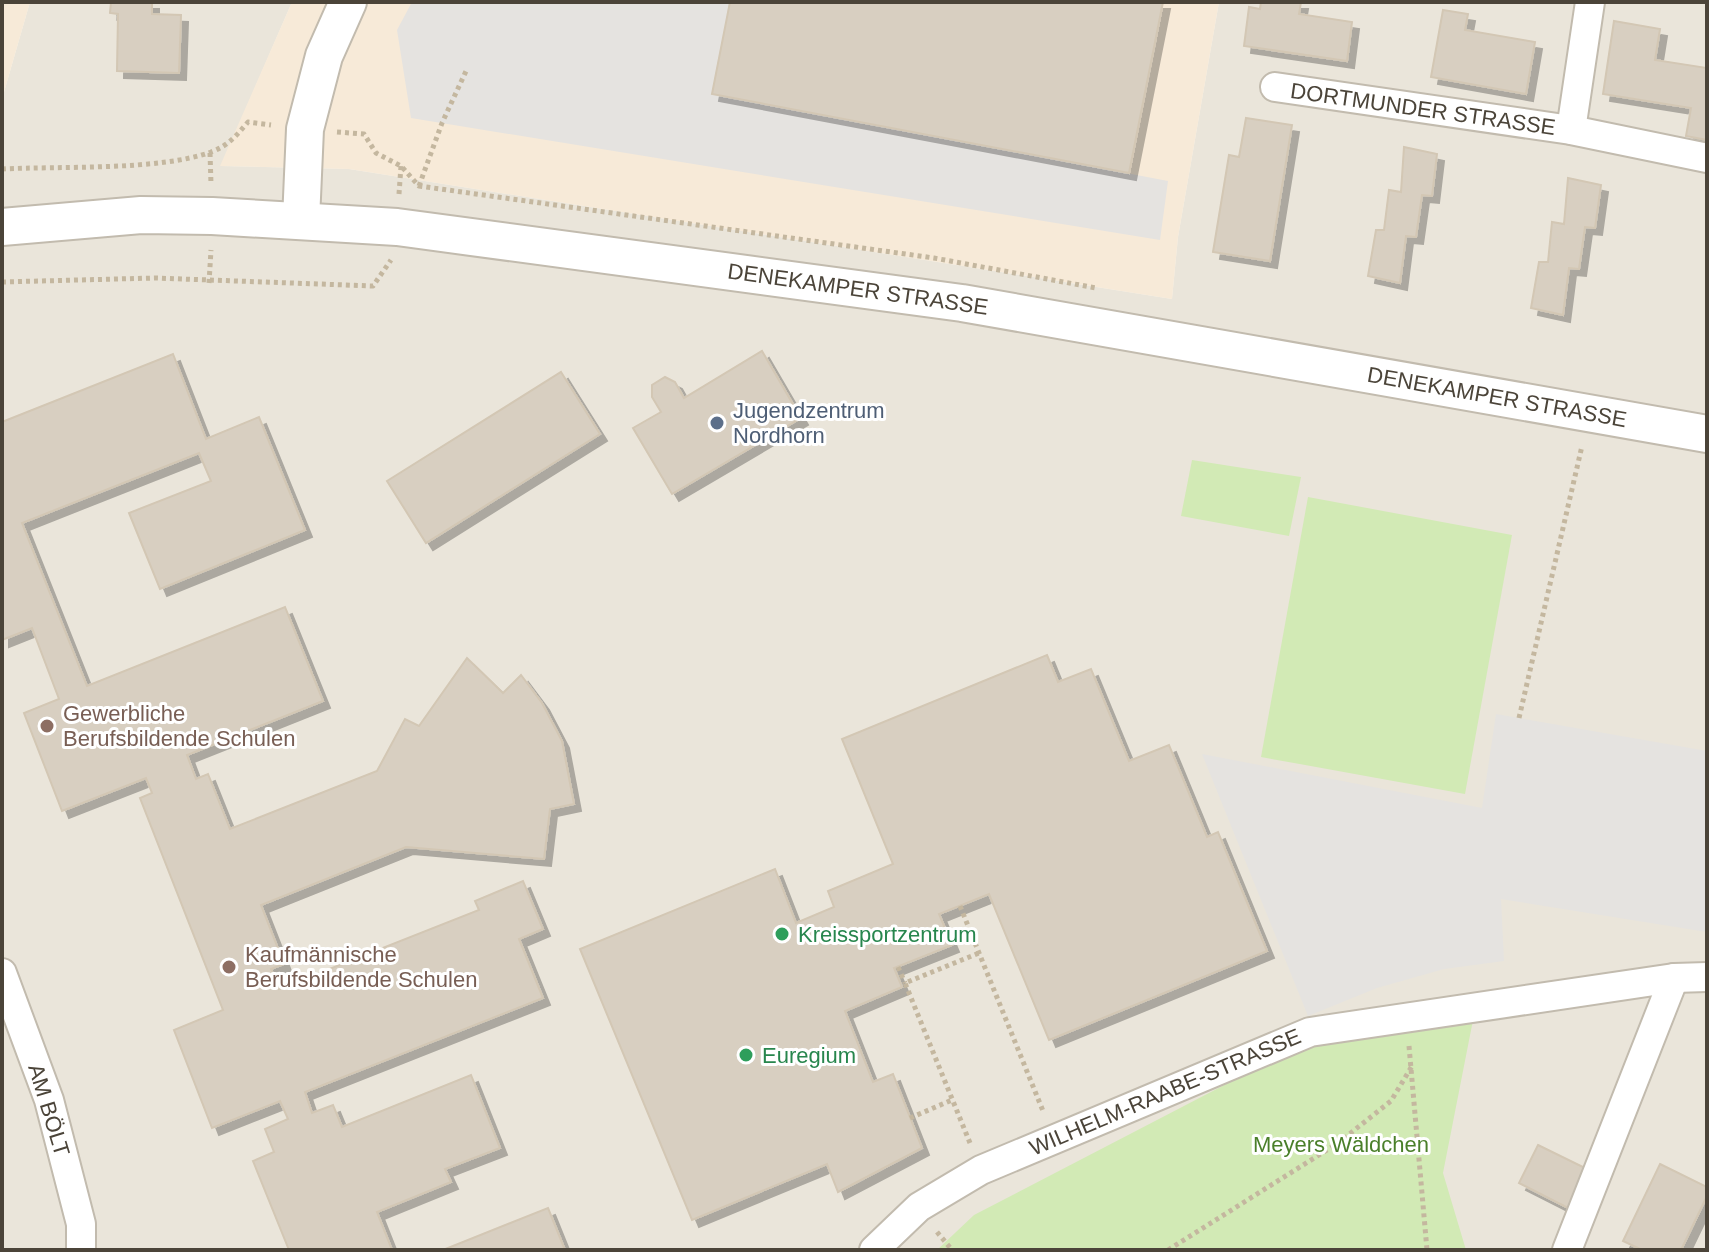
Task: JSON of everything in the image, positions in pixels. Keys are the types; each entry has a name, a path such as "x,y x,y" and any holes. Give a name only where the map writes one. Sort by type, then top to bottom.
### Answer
{"street":[{"path":"301,220 305,129 324,56 348,2"},
{"name":"DORTMUNDER STRASSE","path":"1571,130 1590,2"},
{"name":"DORTMUNDER STRASSE","path":"1275,87 1571,130 1707,158"},
{"name":"DENEKAMPER STRASSE","path":"2,227 141,215 301,220 397,227 962,303 1707,434"},
{"name":"AM BÖLT","path":"2,973 49,1100 81,1224 81,1250"},
{"name":"WILHELM-RAABE-STRASSE","path":"874,1250 919,1207 981,1170 1310,1032 1674,978 1707,977"},
{"path":"1567,1250 1674,978"}],"path":[{"path":"419,186 442,123 467,69"},
{"path":"1519,718 1588,413"},
{"path":"960,906 1054,1138"},
{"path":"905,983 979,953"},
{"path":"898,967 981,1170"},
{"path":"1405,1017 1427,1250"},
{"path":"1168,1250 1338,1143 1391,1101 1412,1066"},
{"path":"910,1118 952,1100"}],"shaded area":[{"path":"2,2 30,2 2,99"},
{"path":"30,2 292,2 221,166 349,169 1172,299 1178,237 1219,2 1707,2 1707,1250 2,1250 2,99"},
{"path":"292,2 1219,2 1178,237 1172,299 349,169 220,166"},
{"path":"412,2 730,2 712,94 1168,181 1160,240 411,118 397,30"},
{"path":"1496,714 1707,751 1707,932 1501,899 1504,961 1444,969 1377,988 1308,1016 1202,754 1482,808"}],"green space":[{"path":"1192,460 1301,477 1289,536 1181,516"},
{"path":"1308,497 1512,535 1465,794 1261,757"},
{"name":"Meyers Wäldchen","path":"1474,1015 1443,1173 1466,1250 937,1250 974,1215 1313,1039"}],"building":[{"path":"111,2 152,2 152,14 181,15 179,73 117,71 118,14 110,13"},
{"path":"730,2 1163,2 1129,173 712,94"},
{"path":"1261,2 1301,2 1299,14 1352,22 1347,61 1244,46 1249,7 1260,9"},
{"path":"1443,10 1468,14 1465,30 1535,42 1526,94 1431,77"},
{"path":"1614,21 1660,29 1655,60 1707,68 1707,140 1686,136 1691,108 1603,94"},
{"path":"1246,118 1292,125 1270,261 1213,252 1229,155 1239,157"},
{"path":"1404,147 1437,154 1432,196 1422,195 1416,237 1406,236 1400,283 1368,276 1376,230 1384,230 1389,190 1401,192"},
{"path":"1568,178 1601,185 1595,228 1585,227 1579,269 1569,268 1563,315 1531,308 1539,262 1548,262 1552,222 1564,224"},
{"name":"Jugendzentrum Nordhorn","path":"762,351 801,418 672,494 633,428 661,412 652,397 652,385 665,377 675,382 684,398"},
{"path":"173,354 206,439 259,417 305,530 160,589 129,513 211,481 199,453 22,523 87,686 285,607 323,701 187,755 196,779 208,774 230,829 377,771 405,719 419,726 467,658 503,693 521,675 542,703 562,741 574,804 550,809 544,859 406,847 261,905 284,964 271,969 279,989 479,910 475,901 523,881 543,929 519,939 543,998 305,1092 312,1113 333,1105 342,1127 471,1075 500,1148 445,1169 451,1182 377,1212 392,1250 289,1250 253,1161 274,1152 265,1129 288,1119 280,1101 212,1128 174,1030 223,1010 140,798 152,793 146,778 62,811 24,713 59,699 32,628 2,640 2,422"},
{"path":"561,372 600,434 426,543 387,481"},
{"name":"Kreissportzentrum","path":"1047,655 1058,682 1091,669 1129,761 1169,745 1207,837 1218,832 1267,951 1049,1040 989,894 939,914 952,945 894,968 902,987 845,1011 873,1082 893,1074 922,1148 838,1192 827,1164 692,1220 580,949 775,869 796,923 834,907 828,891 893,864 842,739"},
{"path":"1538,1145 1587,1169 1568,1208 1519,1183"},
{"path":"1660,1164 1707,1187 1707,1196 1681,1250 1642,1250 1623,1241"},
{"path":"548,1208 565,1250 443,1250"}],"place":[{"name":"Jugendzentrum Nordhorn","path":"717,423"},
{"name":"Gewerbliche Berufsbildende Schulen","path":"47,726"},
{"name":"Kreissportzentrum","path":"782,934"},
{"name":"Kaufmännische Berufsbildende Schulen","path":"229,967"},
{"name":"Euregium","path":"746,1055"}]}
